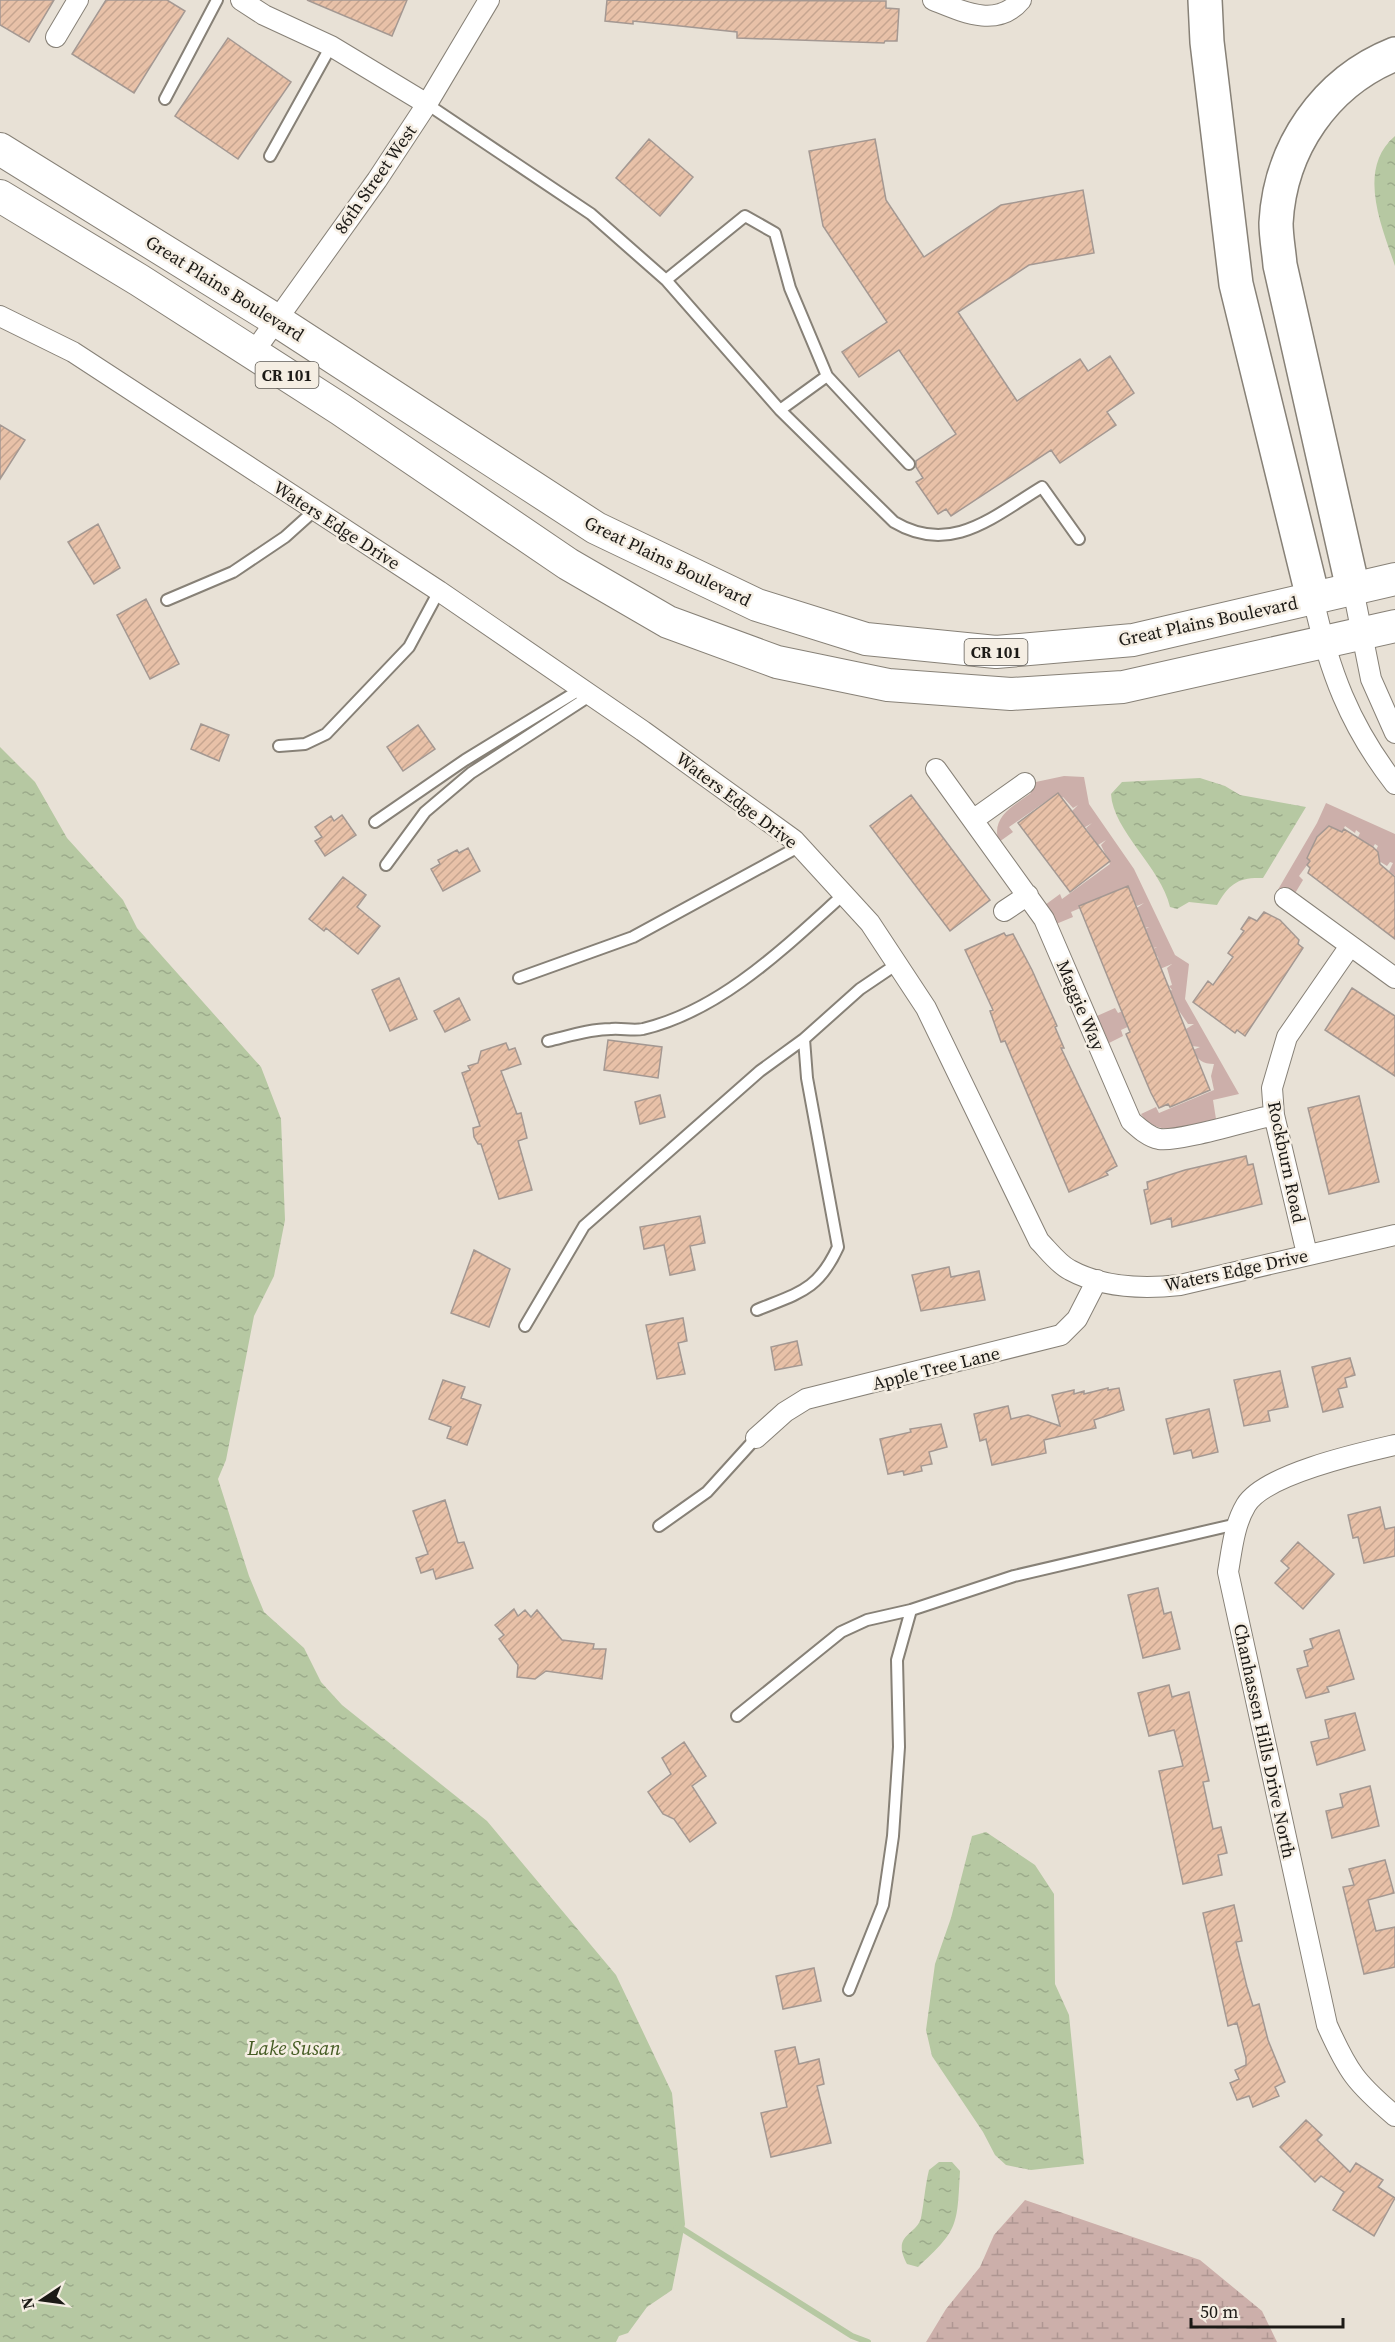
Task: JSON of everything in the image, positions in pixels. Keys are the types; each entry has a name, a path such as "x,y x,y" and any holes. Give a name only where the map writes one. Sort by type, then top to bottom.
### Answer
{"highway":[{"path":"1205,0 1207,42 1236,284 1313,598"},
{"path":"1353,589 1280,265 1276,225 1280,188 1294,148 1305,128 1343,84 1371,64 1395,54"}],"main road":[{"name":"Great Plains Boulevard","path":"0,149 276,320 611,536 757,606 866,639 996,652 1133,640 1395,579"},
{"name":"CR 101","path":"0,196 139,280 253,353 568,564 668,622 777,662 888,686 1011,694 1124,687 1395,627"}],"street":[{"path":"56,37 78,0"},
{"path":"241,0 264,15 331,46 427,104"},
{"name":"86th Street West","path":"253,353 427,104 489,0"},
{"path":"933,0 984,17 999,13 1021,0"},
{"name":"Waters Edge Drive","path":"0,316 73,352 439,591 586,692 800,846 870,923 926,1008 1039,1241 1069,1269 1097,1280 1144,1289 1180,1285 1395,1235"},
{"path":"1353,589 1371,679 1395,733"},
{"path":"1313,598 1333,677 1366,745 1395,784"},
{"name":"Maggie Way","path":"936,769 1044,919 1131,1121 1141,1130 1158,1139 1178,1137 1274,1115"},
{"path":"973,820 1025,783"},
{"path":"1004,911 1028,895"},
{"path":"1285,898 1395,978"},
{"name":"Rockburn Road","path":"1307,1254 1274,1115 1272,1088 1287,1037 1350,946"},
{"name":"Apple Tree Lane","path":"756,1438 785,1412 806,1399 1061,1335 1077,1319 1097,1280"},
{"name":"Chanhassen Hills Drive North","path":"1395,1445 1354,1454 1280,1479 1247,1503 1237,1524 1228,1572 1328,2025 1345,2064 1361,2087 1395,2116"}],"lane":[{"path":"165,99 217,0"},
{"path":"270,156 331,46"},
{"path":"427,104 591,214 666,280 780,410 894,522 907,530 928,536 949,535 971,530 1042,487 1079,539"},
{"path":"666,280 745,216 775,233 790,288 827,376 909,464"},
{"path":"780,410 827,376"},
{"path":"167,600 233,572 285,537 315,510"},
{"path":"279,746 305,744 326,734 409,647 439,591"},
{"path":"375,822 465,760 586,692"},
{"path":"386,865 425,812 471,773 586,692"},
{"path":"519,978 633,937 800,846"},
{"path":"548,1041 589,1031 640,1029 672,1020 706,1005 796,938 844,894"},
{"path":"525,1326 584,1226 760,1071 804,1039 860,989 897,964"},
{"path":"757,1310 808,1289 828,1268 838,1247 807,1078 804,1039"},
{"path":"658,1526 706,1492 756,1438"},
{"path":"737,1716 841,1632 867,1620 911,1610 1014,1576 1237,1524"},
{"path":"849,1990 883,1905 893,1836 899,1747 897,1660 911,1610"}],"green space":[{"path":"1064,776 1084,777 1089,804 1134,869 1175,955 1189,964 1185,999 1239,1094 1213,1100 1216,1119 1186,1127 1166,1129 1148,1122 1141,1114 1156,1107 1159,1113 1214,1090 1211,1076 1214,1064 1201,1061 1196,1056 1193,1050 1200,1047 1192,1046 1186,1029 1194,1024 1188,1024 1175,1005 1121,1030 1123,1036 1109,1043 1097,1016 1115,1008 1118,1013 1172,990 1169,986 1172,985 1167,968 1172,964 1160,969 1158,957 1151,950 1157,947 1150,949 1141,931 1149,927 1144,928 1134,910 1144,903 1137,906 1125,889 1071,912 1073,917 1056,924 1045,905 1060,894 1062,899 1110,864 1101,845 1106,840 1095,847 1091,844 1094,840 1086,828 1092,823 1082,829 1071,812 1078,805 1073,808 1063,797 1059,800 1055,795 1009,827 1013,832 999,842 997,833 1001,819 1005,813 1031,793 1028,789 1031,783"},
{"path":"1326,803 1395,834 1395,876 1389,871 1393,863 1390,862 1387,866 1379,861 1376,850 1378,846 1375,844 1373,847 1354,845 1360,833 1356,830 1355,833 1345,826 1342,832 1317,837 1307,858 1310,861 1299,876 1303,880 1294,895 1276,893 1317,823"},
{"path":"1025,2200 1200,2260 1262,2311 1277,2342 926,2342 946,2309 980,2267 994,2235"}],"water":[{"path":"1395,136 1395,266 1379,216 1374,181 1383,149"},
{"name":"Lake Susan","path":"0,747 35,782 67,838 123,900 137,928 261,1067 281,1119 285,1220 274,1276 254,1316 226,1460 218,1479 249,1576 264,1612 304,1648 321,1682 342,1705 487,1821 616,1975 672,2093 685,2224 672,2290 647,2307 628,2333 619,2336 616,2342 0,2342"},
{"path":"1200,778 1225,786 1240,795 1306,807 1263,878 1247,879 1235,883 1217,905 1189,902 1177,909 1170,907 1157,878 1120,822 1111,794 1122,782"},
{"path":"986,1832 1035,1865 1054,1894 1055,1984 1069,2015 1084,2164 1031,2170 1006,2165 995,2155 983,2132 932,2056 926,2030 935,1964 951,1918 972,1836"},
{"path":"939,2162 952,2162 960,2171 956,2216 949,2234 918,2267 907,2264 903,2254 903,2241 921,2218 929,2170"}],"building":[{"path":"0,0 54,0 29,42 0,25"},
{"path":"106,0 167,0 185,11 134,93 72,54"},
{"path":"307,0 407,0 392,36"},
{"path":"607,0 886,1 886,8 899,9 897,41 885,41 884,43 737,38 737,32 633,21 633,24 605,21"},
{"path":"228,38 291,82 238,159 175,116"},
{"path":"649,139 693,177 660,216 616,178"},
{"path":"875,139 886,200 924,257 1001,205 1083,190 1094,253 1029,265 958,312 1017,401 1080,359 1088,371 1110,356 1134,393 1107,412 1116,425 1060,463 1051,450 951,516 946,509 938,514 916,482 923,478 916,467 916,461 956,434 899,350 859,377 842,352 887,322 823,226 809,151"},
{"path":"0,425 25,440 0,479"},
{"path":"98,524 120,568 94,584 68,542"},
{"path":"146,599 179,664 150,679 117,615"},
{"path":"201,724 229,735 219,761 191,749"},
{"path":"418,725 435,749 403,771 387,747"},
{"path":"1058,793 1110,861 1070,892 1018,823"},
{"path":"911,795 990,900 950,931 870,826"},
{"path":"342,815 356,835 325,856 315,841 322,837 315,827 331,816 334,821"},
{"path":"1329,826 1342,832 1344,829 1373,847 1378,852 1380,864 1395,877 1395,939 1308,873 1310,868 1307,865 1310,861 1307,858 1317,837"},
{"path":"468,848 480,871 443,891 431,869 440,864 438,860 457,850 459,853"},
{"path":"343,877 366,895 357,907 380,926 358,954 326,928 324,931 309,919"},
{"path":"1128,886 1210,1090 1170,1107 1168,1104 1159,1108 1151,1093 1126,1034 1130,1032 1079,906"},
{"path":"1264,912 1280,920 1299,940 1298,944 1303,948 1245,1036 1237,1030 1235,1033 1193,1002 1208,981 1213,985 1233,957 1228,953 1244,931 1241,929 1249,917 1257,921"},
{"path":"1004,933 1006,936 1013,934 1032,970 1057,1026 1055,1027 1064,1048 1061,1048 1117,1166 1106,1172 1108,1175 1069,1192 1005,1041 1001,1042 990,1011 993,1010 965,950"},
{"path":"399,978 417,1019 390,1031 372,990"},
{"path":"1352,988 1395,1016 1395,1076 1325,1030"},
{"path":"459,998 470,1020 445,1032 434,1011"},
{"path":"608,1040 662,1047 658,1078 604,1070"},
{"path":"506,1043 509,1050 515,1048 521,1064 501,1071 517,1114 521,1113 527,1138 518,1141 532,1190 499,1199 481,1144 478,1144 474,1137 473,1128 480,1126 462,1073 470,1070 468,1066 478,1063 481,1051"},
{"path":"660,1095 665,1117 640,1124 635,1102"},
{"path":"1359,1096 1379,1182 1329,1194 1308,1108"},
{"path":"1246,1156 1248,1165 1253,1164 1262,1204 1172,1227 1171,1218 1151,1224 1144,1190 1148,1189 1147,1182 1185,1170"},
{"path":"700,1216 705,1243 690,1246 695,1270 670,1275 664,1245 644,1249 640,1227"},
{"path":"474,1250 510,1269 489,1327 451,1313"},
{"path":"949,1267 951,1277 979,1271 985,1300 921,1311 912,1275"},
{"path":"683,1318 687,1341 678,1343 685,1374 657,1379 646,1325"},
{"path":"797,1341 802,1365 775,1370 771,1347"},
{"path":"1350,1358 1355,1375 1345,1378 1347,1387 1338,1389 1343,1407 1323,1412 1312,1367"},
{"path":"1280,1371 1288,1407 1268,1411 1270,1421 1244,1426 1234,1380"},
{"path":"443,1380 465,1387 461,1398 481,1405 467,1445 447,1438 451,1427 429,1419"},
{"path":"1108,1388 1108,1390 1119,1388 1124,1410 1094,1420 1096,1428 1044,1440 1046,1453 992,1465 986,1439 980,1441 974,1414 1008,1406 1011,1419 1028,1415 1060,1426 1052,1395 1074,1390 1074,1394 1084,1391 1084,1394"},
{"path":"1209,1409 1218,1452 1193,1458 1191,1450 1174,1454 1166,1419"},
{"path":"941,1424 947,1447 929,1452 932,1464 921,1466 922,1471 904,1475 903,1471 888,1474 880,1439 911,1432 910,1429"},
{"path":"445,1500 458,1543 464,1542 473,1568 436,1579 433,1569 421,1573 416,1558 428,1554 413,1511"},
{"path":"1380,1507 1385,1529 1395,1527 1395,1556 1364,1563 1358,1537 1353,1538 1348,1515"},
{"path":"1298,1542 1334,1574 1303,1609 1275,1583 1289,1568 1281,1561"},
{"path":"1158,1588 1164,1614 1171,1612 1180,1649 1143,1658 1128,1595"},
{"path":"514,1609 518,1616 525,1610 531,1617 537,1610 562,1640 594,1644 593,1649 606,1649 602,1679 546,1671 535,1679 517,1677 518,1665 499,1639 504,1635 495,1625"},
{"path":"1339,1630 1354,1679 1327,1687 1329,1692 1306,1698 1297,1669 1308,1666 1304,1651 1313,1648 1310,1639"},
{"path":"1169,1685 1172,1697 1189,1692 1209,1781 1203,1782 1213,1829 1221,1827 1227,1853 1218,1855 1222,1875 1183,1884 1159,1771 1183,1766 1174,1730 1149,1736 1138,1693"},
{"path":"1355,1713 1365,1750 1317,1765 1311,1742 1329,1738 1325,1720"},
{"path":"684,1742 706,1776 692,1786 716,1823 690,1842 674,1819 663,1814 648,1792 671,1774 662,1758"},
{"path":"1370,1786 1379,1826 1332,1838 1326,1811 1343,1807 1340,1794"},
{"path":"1385,1860 1394,1893 1368,1900 1376,1931 1395,1927 1395,1967 1364,1974 1343,1887 1354,1885 1349,1869"},
{"path":"1234,1905 1242,1941 1236,1942 1247,1987 1253,2006 1259,2004 1268,2040 1285,2082 1275,2087 1279,2096 1253,2107 1249,2096 1237,2100 1230,2083 1239,2079 1235,2070 1246,2065 1246,2058 1237,2023 1228,2026 1203,1913"},
{"path":"814,1968 821,2001 783,2009 776,1976"},
{"path":"795,2047 799,2064 819,2059 824,2084 817,2086 831,2143 771,2157 761,2113 787,2107 775,2051"},
{"path":"1306,2120 1322,2135 1317,2140 1350,2172 1356,2163 1383,2180 1378,2187 1395,2198 1374,2236 1333,2210 1344,2192 1321,2176 1315,2182 1280,2147"}],"waterway":[{"path":"676,2228 684,2230 852,2336 868,2342"}]}
